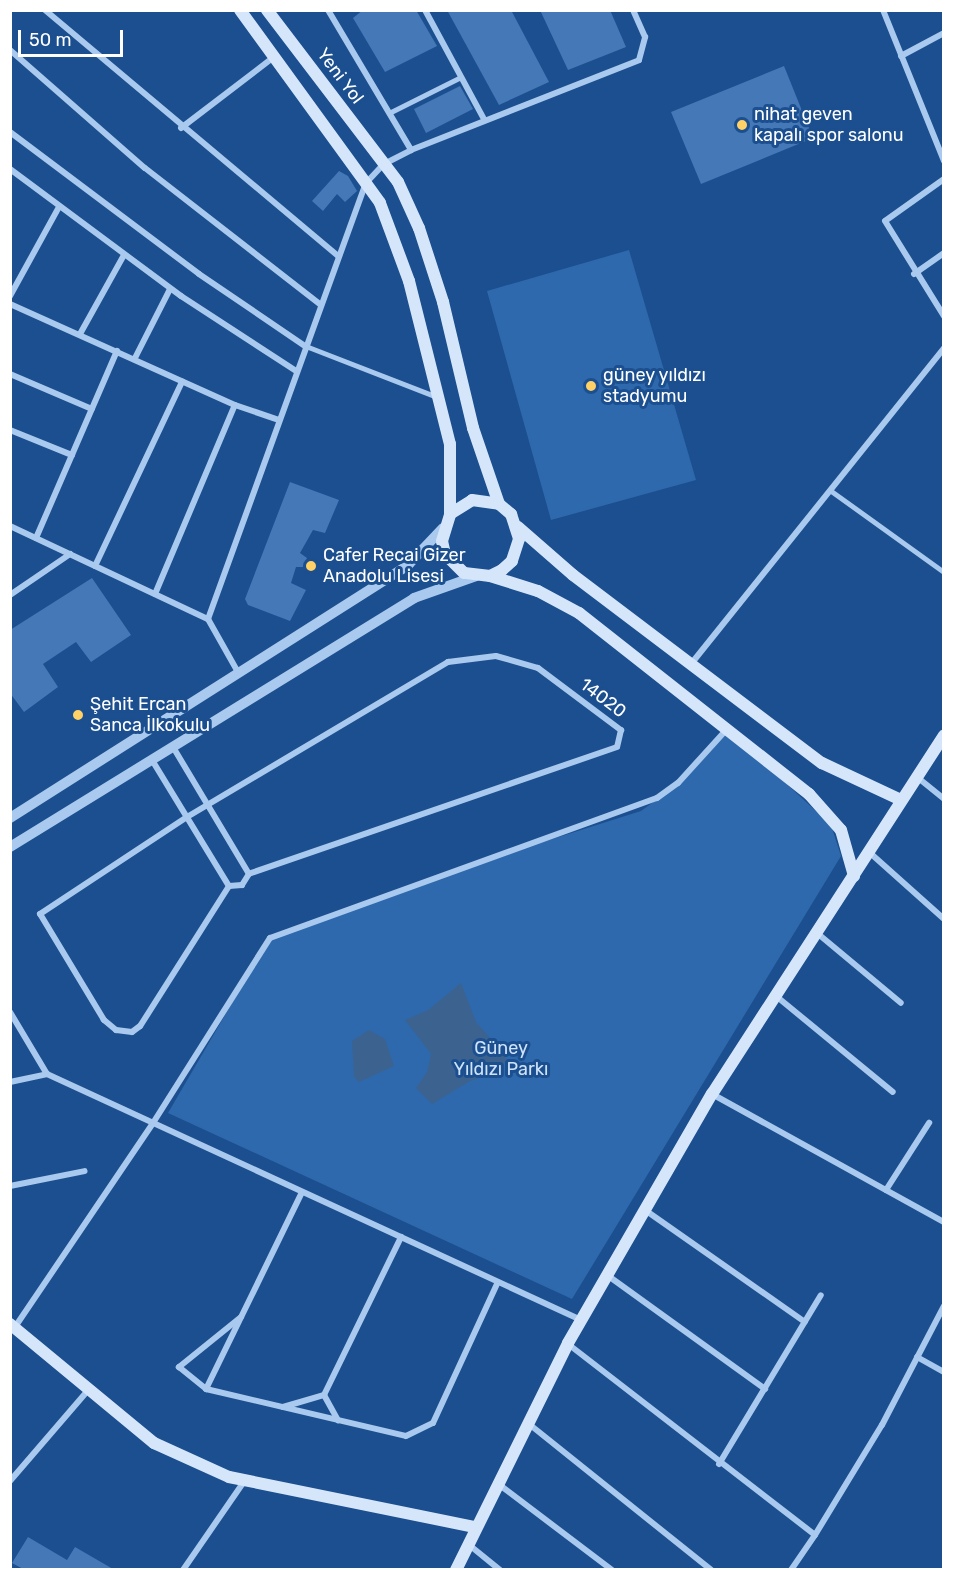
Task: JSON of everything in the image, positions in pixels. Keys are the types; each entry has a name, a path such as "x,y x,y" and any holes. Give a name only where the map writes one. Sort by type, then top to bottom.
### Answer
{"main road":[{"path":"240,10 380,203 409,281 450,444 450,514 443,528 445,554 453,565 476,576 490,576 538,591 579,614 727,729 809,794 841,830 854,876"},
{"name":"Yeni Yol","path":"267,10 398,182 423,238 443,302 473,428 499,504"},
{"path":"450,514 472,500 499,504 518,526 691,664 822,764 901,800"},
{"path":"490,576 512,561 519,539 518,526"},
{"path":"456,1569 526,1422 568,1343 712,1094 944,736"},
{"path":"13,1326 154,1443 245,1480 475,1527"}],"street":[{"path":"45,10 181,128 338,256"},
{"path":"328,10 411,150"},
{"path":"425,10 484,119"},
{"path":"208,619 296,370 366,183 384,164 411,150 484,119 639,60 645,37 633,10"},
{"path":"883,10 944,161"},
{"path":"901,56 944,33"},
{"path":"10,50 145,168 320,304"},
{"path":"181,128 274,57"},
{"path":"10,132 199,274 305,346"},
{"path":"10,169 170,289 296,370"},
{"path":"944,179 885,221 914,274 944,316"},
{"path":"10,296 59,207"},
{"path":"914,274 944,253"},
{"path":"80,334 124,255"},
{"path":"135,358 170,289"},
{"path":"10,304 135,358 235,405 279,420"},
{"path":"691,664 944,348"},
{"path":"36,538 117,351"},
{"path":"10,374 92,410"},
{"path":"95,566 182,382"},
{"path":"155,594 235,405"},
{"path":"10,430 72,455"},
{"path":"10,526 208,619 240,674"},
{"path":"10,818 408,566 443,528"},
{"path":"10,595 70,554"},
{"path":"10,847 414,598 476,576"},
{"name":"14020","path":"208,806 448,662 496,656 538,668 621,730 617,747 249,874"},
{"path":"13,1326 153,1123 270,938 657,798 678,783 727,729"},
{"path":"173,747 249,874 242,885 229,886"},
{"path":"152,760 229,886"},
{"path":"916,776 944,799"},
{"path":"208,806 187,817 40,914 104,1020 116,1030 132,1032 140,1026 229,886"},
{"path":"869,852 944,919"},
{"path":"817,933 901,1003"},
{"path":"776,996 893,1092"},
{"path":"10,1012 47,1074 581,1320"},
{"path":"10,1082 47,1074"},
{"path":"712,1094 944,1222"},
{"path":"886,1190 929,1123"},
{"path":"10,1186 85,1171"},
{"path":"206,1389 303,1192"},
{"path":"645,1210 805,1322"},
{"path":"282,1407 324,1395 402,1237"},
{"path":"607,1275 765,1389"},
{"path":"241,1317 179,1367 206,1389 406,1436 433,1423 498,1282"},
{"path":"719,1464 821,1295"},
{"path":"791,1569 815,1535 917,1358 944,1306"},
{"path":"568,1343 719,1464 815,1535"},
{"path":"917,1358 944,1371"},
{"path":"10,1481 90,1388"},
{"path":"324,1395 338,1420"},
{"path":"526,1422 711,1569"},
{"path":"183,1569 245,1480"},
{"path":"497,1482 612,1569"},
{"path":"468,1544 500,1569"}],"lane":[{"path":"389,113 461,77"},
{"path":"305,346 438,396"},
{"path":"830,490 944,572"}],"green space":[{"name":"güney yıldızı stadyumu","path":"629,250 696,480 551,520 487,291"},
{"name":"Güney Yıldızı Parkı","path":"727,729 831,825 841,856 572,1299 168,1113 270,938 460,868 641,811 685,779"}],"shaded area":[{"path":"461,983 476,1022 506,1056 505,1062 501,1071 470,1081 432,1104 416,1088 427,1072 431,1054 405,1020 428,1010"},
{"path":"369,1030 385,1039 394,1066 359,1082 354,1077 352,1041"}],"building":[{"path":"363,10 416,10 437,46 385,72 353,18"},
{"path":"447,10 511,10 549,82 499,105"},
{"path":"540,10 610,10 626,47 568,70"},
{"name":"nihat geven kapalı spor salonu","path":"784,66 813,138 701,184 671,112"},
{"path":"460,86 473,109 426,133 414,109"},
{"path":"339,171 348,176 357,191 345,202 337,194 323,211 312,201"},
{"path":"290,482 339,500 325,533 313,530 300,553 307,558 303,567 296,567 291,583 306,590 290,621 248,605 245,599"},
{"path":"92,578 131,635 91,662 76,642 43,664 58,687 24,712 10,693 10,630"},
{"path":"28,1537 67,1560 75,1547 113,1569 23,1569 12,1563"}],"place":[{"name":"nihat geven kapalı spor salonu","path":"742,125"},
{"name":"güney yıldızı stadyumu","path":"591,386"},
{"name":"Cafer Recai Gizer Anadolu Lisesi","path":"311,566"},
{"name":"Şehit Ercan Sanca İlkokulu","path":"78,715"}]}
